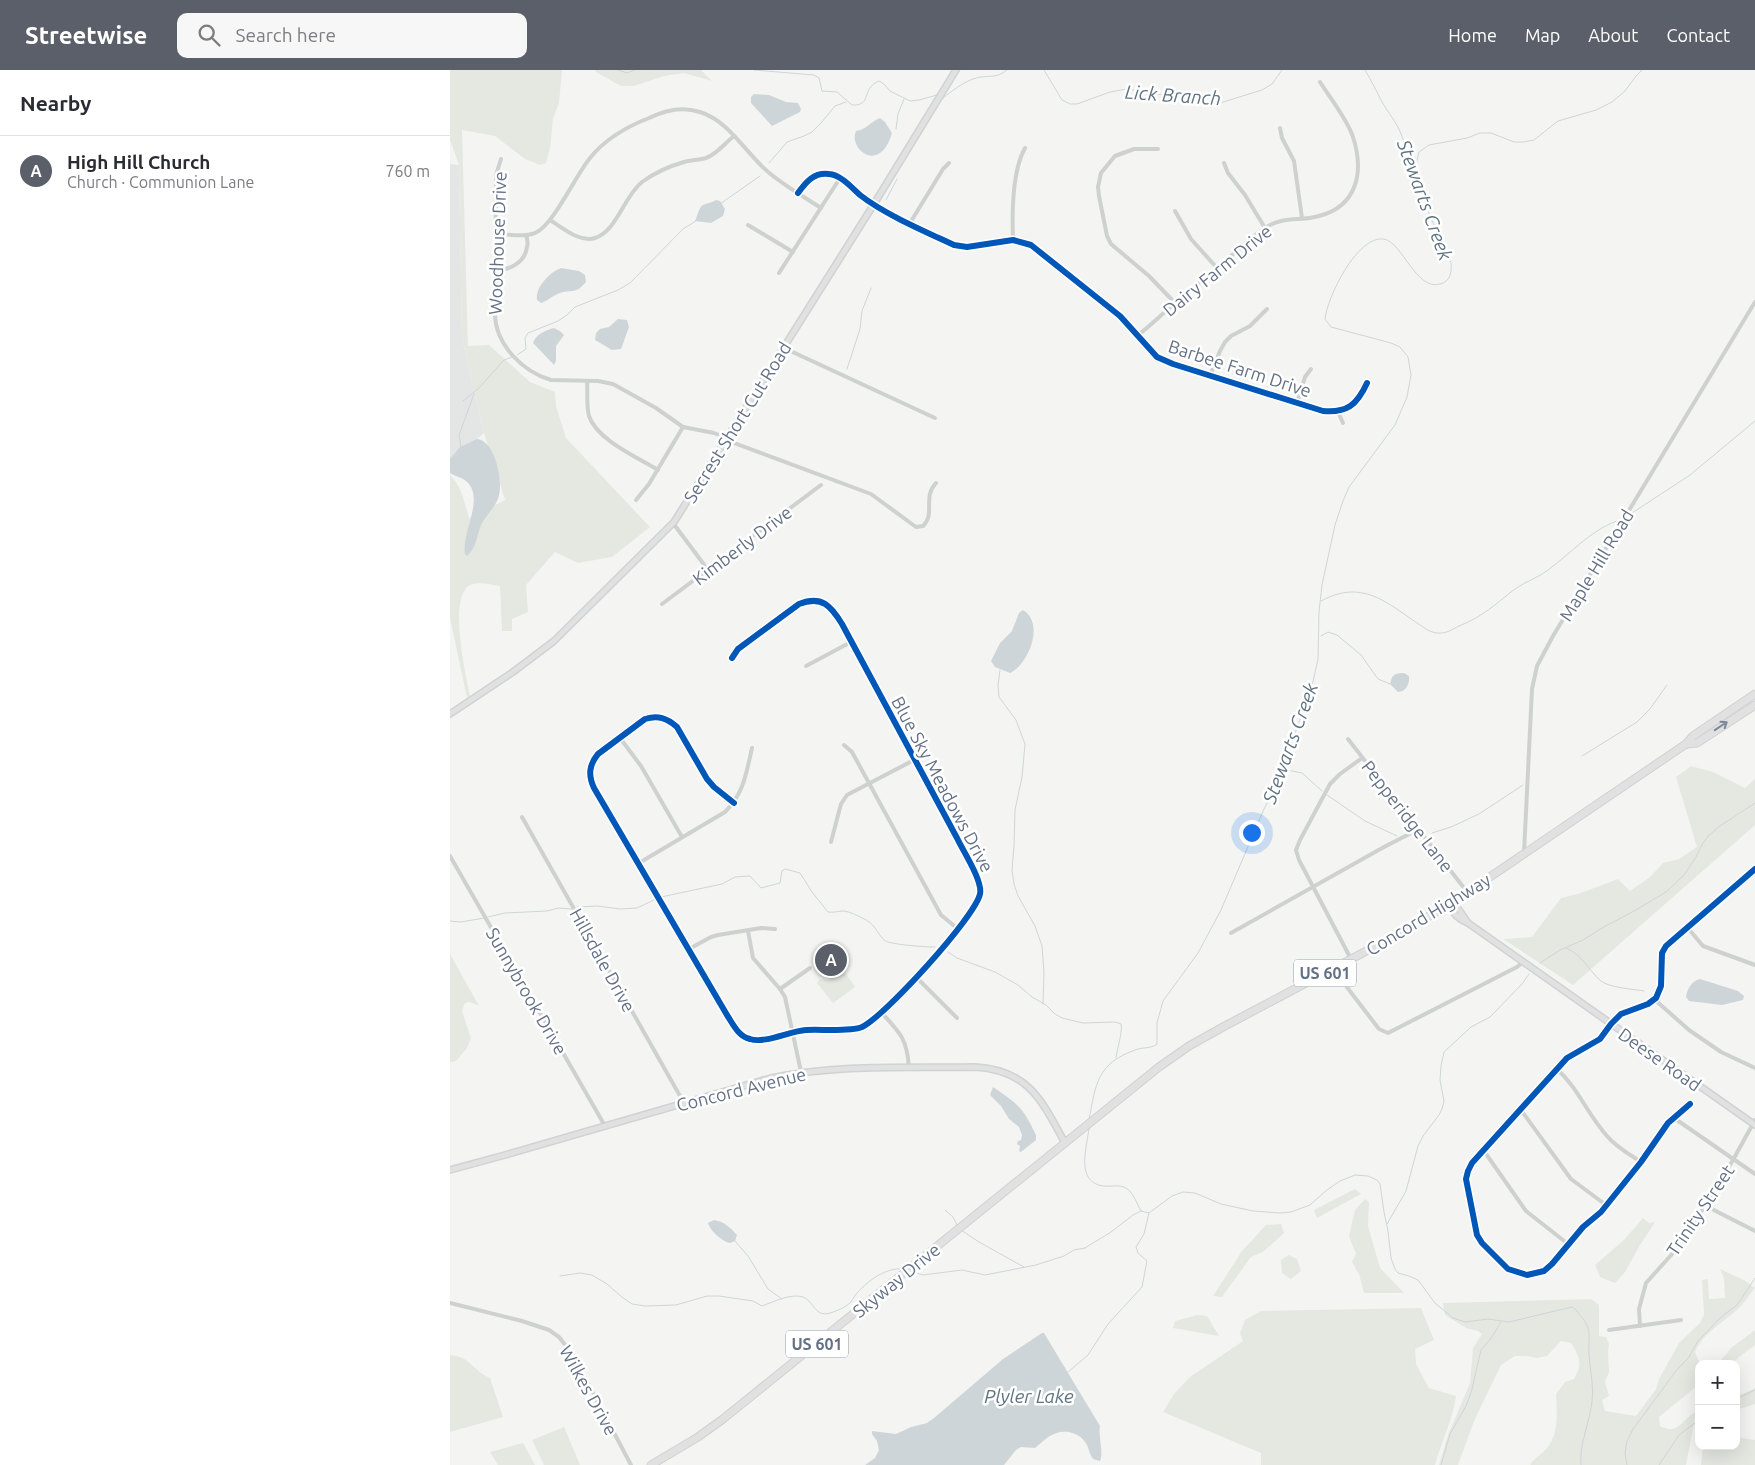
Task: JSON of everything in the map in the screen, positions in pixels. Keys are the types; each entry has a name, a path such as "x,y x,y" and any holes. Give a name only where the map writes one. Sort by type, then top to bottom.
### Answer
{"highway":[{"name":"Concord Highway","path":"1065,1143 1159,1067 1189,1046 1333,969 1468,893 1686,744 1693,736 1755,694"},
{"name":"Concord Highway","path":"1686,744 1697,743 1755,705"},
{"name":"Skyway Drive","path":"651,1465 698,1437 723,1419 1065,1143"}],"street":[{"name":"Secrest Short Cut Road","path":"450,714 513,672 554,641 673,523 683,510 956,70"},
{"name":"Dairy Farm Drive","path":"1137,336 1265,228 1281,220 1318,217 1337,208 1354,191 1358,167 1353,137 1320,82"},
{"path":"496,234 526,235 539,231 550,220 580,172 600,147 626,128 660,113 673,110 692,110 716,119 767,171 820,208"},
{"path":"1280,128 1282,138 1294,161 1302,218"},
{"path":"550,220 578,237 592,239 598,237 607,231 632,192 641,183 683,162 707,157 715,153 734,136"},
{"path":"1013,240 1014,197 1020,156 1025,148"},
{"path":"1158,149 1134,149 1115,156 1102,173 1098,187 1107,236 1111,244 1149,276 1175,304"},
{"name":"Woodhouse Drive","path":"501,159 496,175 495,325 503,344 533,373 551,380 613,384 656,408 684,428 714,433 871,494 916,527 923,526 928,519 930,492 936,482"},
{"path":"910,223 943,169 949,163"},
{"path":"1224,163 1228,173 1265,228"},
{"path":"779,273 840,178 830,174 814,176 798,193"},
{"name":"Barbee Farm Drive","path":"840,178 874,204 954,245 962,247 1013,240 1031,245 1120,316 1157,357 1163,361 1316,409 1338,412"},
{"path":"1175,211 1191,239 1217,268"},
{"path":"748,224 793,252"},
{"path":"495,271 505,270 516,265 523,257 527,248 526,235"},
{"name":"Maple Hill Road","path":"1524,855 1532,689 1537,666 1562,621 1755,302"},
{"path":"1210,376 1225,342 1231,336 1250,326 1267,309"},
{"path":"784,348 935,418"},
{"path":"1297,403 1306,377 1311,369"},
{"path":"587,381 587,406 594,426 610,441 658,470"},
{"path":"1343,423 1338,412 1356,402 1367,383"},
{"path":"636,500 649,484 684,428"},
{"name":"Kimberly Drive","path":"662,604 821,485"},
{"path":"673,523 708,570"},
{"name":"Blue Sky Meadows Drive","path":"732,658 738,649 799,604 807,601 818,601 827,604 834,611 957,838 980,887 980,894 974,907 958,929 917,978 881,1012 861,1027 792,1032 758,1040 749,1039 736,1029 727,1015 590,779 592,761 598,754 645,719 654,717 670,721 676,727 707,779 734,803"},
{"path":"806,666 851,642"},
{"path":"620,738 640,766 682,837"},
{"name":"Pepperidge Lane","path":"1348,740 1468,893"},
{"path":"844,745 852,752 941,915 958,929"},
{"path":"639,864 725,812 734,803 742,791 752,748"},
{"path":"1351,959 1296,853 1300,840 1330,784 1362,758"},
{"path":"831,842 841,804 848,795 914,760"},
{"name":"Hillsdale Drive","path":"522,817 684,1103"},
{"path":"1231,933 1419,829"},
{"name":"Sunnybrook Drive","path":"450,856 604,1126"},
{"path":"1690,1104 1668,1123 1641,1162 1606,1205 1544,1271 1535,1274 1519,1274 1508,1269 1499,1262 1477,1235 1467,1184 1468,1171 1472,1163 1567,1058 1600,1039 1620,1014 1648,1004 1654,999 1661,986 1662,953 1666,946 1755,869"},
{"name":"Deese Road","path":"1450,904 1451,910 1463,921 1754,1123"},
{"path":"1687,927 1703,946 1755,965"},
{"path":"689,949 710,936 761,928 775,929"},
{"path":"748,931 753,958 785,997 800,1072"},
{"path":"1333,969 1380,1029 1388,1033 1517,967 1523,962"},
{"path":"780,989 810,968"},
{"path":"917,978 957,1018"},
{"path":"1654,999 1692,1033 1722,1052 1755,1068"},
{"path":"881,1012 905,1041 909,1068"},
{"name":"Concord Avenue","path":"450,1170 771,1078 800,1072 826,1070 984,1067 1012,1075 1023,1081 1032,1090 1044,1106 1065,1143"},
{"path":"1557,1069 1572,1085 1606,1135 1617,1146 1641,1162"},
{"path":"1521,1110 1571,1179 1606,1205"},
{"path":"1674,1118 1755,1174"},
{"name":"Trinity Street","path":"1640,1326 1639,1309 1646,1284 1682,1243 1754,1123"},
{"path":"1484,1151 1526,1211 1568,1244"},
{"path":"1704,1205 1755,1231"},
{"name":"Wilkes Drive","path":"450,1303 522,1321 548,1330 559,1337 573,1354 631,1465"},
{"path":"1609,1330 1681,1320"}],"shaded area":[{"path":"450,70 562,70 559,103 553,119 550,148 546,163 540,165 525,159 495,136 462,130 468,346 489,345 530,382 555,392 556,406 566,438 650,527 612,557 578,563 555,552 526,585 528,612 512,619 512,631 502,631 500,586 479,583 467,587 462,596 459,623 462,655 470,696 467,698 450,618 450,475 460,490 469,518 505,500 484,433 462,338 459,165 450,140"},
{"path":"595,70 701,70 712,81 684,73 664,76 634,86 621,86"},
{"path":"450,164 459,165 462,338 484,433 450,463"},
{"path":"1691,766 1713,772 1745,788 1755,779 1755,825 1573,985 1503,939 1532,937 1561,898 1578,894 1618,879 1630,891 1650,877 1663,863 1679,859 1697,847 1676,777"},
{"path":"450,954 479,1006 470,1002 465,1003 462,1011 471,1038 467,1048 456,1061 450,1062"},
{"path":"844,971 855,987 833,1003 817,983 820,979 828,980"},
{"path":"1355,1189 1361,1194 1317,1218 1314,1210"},
{"path":"1365,1199 1369,1202 1368,1226 1380,1268 1404,1293 1364,1293 1359,1274 1352,1262 1356,1254 1349,1236 1355,1210"},
{"path":"1643,1218 1649,1223 1655,1222 1625,1272 1615,1283 1600,1277 1595,1265 1624,1240"},
{"path":"1281,1224 1284,1233 1263,1252 1251,1257 1222,1297 1213,1296 1242,1251 1266,1225"},
{"path":"1289,1255 1297,1259 1301,1271 1291,1279 1282,1273 1281,1260"},
{"path":"1720,1269 1744,1280 1755,1288 1740,1307 1709,1333 1699,1345 1695,1352 1698,1360 1695,1360 1695,1388 1659,1417 1660,1426 1672,1429 1676,1428 1695,1413 1686,1465 1530,1465 1547,1448 1554,1436 1557,1408 1556,1394 1565,1382 1574,1379 1579,1369 1578,1357 1571,1343 1561,1341 1547,1356 1536,1358 1515,1356 1501,1365 1474,1421 1458,1465 1439,1465 1448,1435 1470,1383 1473,1348 1482,1334 1466,1328 1445,1315 1443,1303 1591,1299 1599,1305 1599,1336 1606,1337 1609,1344 1609,1372 1605,1382 1609,1396 1602,1400 1605,1411 1636,1416 1656,1389 1659,1379 1679,1343 1700,1323 1704,1315 1702,1280 1708,1279 1709,1299 1725,1298 1724,1279"},
{"path":"1421,1308 1434,1340 1415,1349 1416,1364 1429,1388 1456,1396 1435,1465 1261,1465 1261,1453 1163,1412 1174,1394 1190,1377 1243,1341 1240,1333 1245,1320 1261,1311"},
{"path":"1198,1315 1207,1316 1219,1336 1173,1328 1175,1321"},
{"path":"1755,1330 1755,1345 1735,1360 1721,1360 1731,1348"},
{"path":"450,1355 462,1358 479,1372 490,1378 503,1417 450,1432"},
{"path":"1755,1388 1755,1404 1740,1409 1740,1395"},
{"path":"564,1427 580,1465 544,1465 532,1440"},
{"path":"1740,1438 1755,1440 1755,1465 1701,1465 1703,1450 1740,1450"},
{"path":"523,1443 535,1465 498,1465 490,1452"}],"water":[{"path":"754,94 769,95 786,102 798,103 801,109 800,112 772,126 751,103 751,97"},
{"path":"880,118 892,133 887,146 880,153 873,156 861,151 855,138 856,131 863,129"},
{"path":"716,200 720,201 725,209 723,216 711,223 695,221 703,205"},
{"path":"561,268 579,271 585,275 586,282 576,290 557,294 541,303 537,300 538,290 548,276"},
{"path":"618,319 627,320 629,327 621,349 612,350 595,340 596,333 600,329 609,327"},
{"path":"554,328 564,335 556,346 556,361 554,365 533,343 539,335"},
{"path":"477,439 489,446 493,453 499,471 500,489 496,503 481,525 474,546 467,556 465,554 466,536 474,497 472,489 467,482 450,473 450,459 460,447"},
{"path":"1023,610 1030,616 1033,624 1032,643 1023,661 1010,673 995,667 991,661 1000,643 1012,631 1019,613"},
{"path":"1404,673 1409,676 1409,681 1405,689 1398,692 1390,684 1394,675"},
{"path":"1700,979 1738,991 1744,996 1743,1000 1722,1005 1689,1001 1686,997 1688,989 1694,982"},
{"path":"993,1087 1019,1107 1036,1135 1036,1140 1021,1152 1019,1151 1020,1146 1017,1144 1021,1140 1022,1135 1019,1127 1009,1119 1001,1106 990,1095"},
{"path":"714,1220 724,1223 737,1235 735,1241 727,1242 714,1233 708,1223"},
{"name":"Plyler Lake","path":"1044,1333 1100,1426 1100,1461 1093,1459 1086,1444 1076,1434 1058,1432 1035,1448 1021,1447 1016,1450 1004,1465 865,1465 875,1458 879,1450 872,1431 896,1434 911,1427 927,1423 1003,1359"}],"waterway":[{"name":"Lick Branch","path":"618,70 627,73 635,70"},
{"name":"Lick Branch","path":"754,70 814,75 819,78 822,91 837,92 852,105 862,103 873,84 879,81 890,91 910,101 937,95"},
{"name":"Lick Branch","path":"941,97 943,98 973,79 998,75 1007,70"},
{"name":"Lick Branch","path":"1044,70 1062,100 1070,104 1077,104 1110,92 1127,89 1220,103 1262,90 1272,84 1282,70"},
{"name":"Stewarts Creek","path":"1089,1120 1097,1085 1100,1076 1106,1069 1122,1056 1157,1044 1157,1023 1163,1001 1198,953 1221,910 1264,809 1276,786 1312,686 1318,659 1319,612 1322,585 1335,525 1343,501 1349,487 1395,425 1407,397 1411,375 1408,357 1400,347 1391,343 1331,327 1325,319 1331,297 1337,283 1354,257 1374,240 1384,239 1391,242 1417,274 1431,284 1443,283 1451,273 1449,256 1431,218 1399,129 1365,70"},
{"path":"1415,169 1419,152 1429,145 1467,138 1480,133 1491,133 1514,142 1534,140 1558,121 1596,110 1612,102 1625,91 1642,70"},
{"path":"896,129 898,114 904,99"},
{"path":"769,163 787,142 812,132 835,106 846,102"},
{"path":"720,204 760,176"},
{"path":"886,200 897,179"},
{"path":"517,355 526,349 525,338 528,333 558,321 575,307 618,290 630,283 683,229 696,221"},
{"path":"847,369 860,329 862,311 871,288"},
{"path":"463,401 478,389 504,360 512,357"},
{"path":"461,448 459,435 474,394"},
{"path":"1629,515 1690,475 1755,421"},
{"path":"1321,601 1348,592 1361,592 1394,607 1434,633 1446,632 1482,614 1515,589 1548,570 1592,535 1611,523 1622,519"},
{"path":"1321,636 1328,632 1337,635 1361,655 1378,679 1390,684"},
{"path":"1000,670 999,697 1016,720 1025,744 1022,777 1015,810 1012,870 1018,896 1035,926 1042,946 1044,972 1043,1004"},
{"path":"1582,756 1637,722 1650,709 1667,685"},
{"path":"1282,769 1302,773 1322,791"},
{"path":"1432,833 1451,827 1479,814 1523,785"},
{"path":"1327,795 1365,821 1397,836"},
{"path":"1540,963 1560,950 1583,940 1666,892 1684,875 1708,836 1755,803"},
{"path":"661,897 722,884 735,877 750,876 761,888 780,883 782,871 785,869 800,873 828,912 844,911 858,916 870,922 884,940 888,942 935,947"},
{"path":"577,907 637,908 656,899"},
{"path":"488,917 505,913 547,911 558,908 572,909"},
{"path":"450,921 461,922 484,918"},
{"path":"1566,948 1577,955 1601,981 1616,987 1644,991"},
{"path":"948,952 957,958 995,972 1018,985 1062,1018 1083,1023 1115,1022 1121,1024 1121,1035 1116,1058"},
{"path":"1387,1224 1406,1191 1418,1146 1442,1109 1444,1101 1440,1080 1444,1052 1471,1027 1490,1017 1522,984 1529,974"},
{"name":"Stewarts Creek","path":"1089,1128 1085,1154 1086,1171 1089,1178 1094,1183 1103,1186 1126,1188 1133,1195 1141,1211"},
{"name":"Stewarts Creek","path":"1141,1211 1149,1213 1172,1196 1183,1192 1195,1193 1221,1204 1253,1211 1291,1212 1310,1205 1340,1181 1355,1175 1368,1176 1377,1180 1380,1184 1391,1258 1395,1269 1398,1273 1418,1280 1435,1303 1453,1318 1465,1322 1488,1319 1509,1322 1572,1307 1584,1320 1589,1333 1593,1394 1581,1451 1581,1465"},
{"path":"945,1210 953,1217 957,1225"},
{"path":"910,1271 923,1275 962,1270 985,1275 1036,1265 1064,1256 1074,1250 1085,1248 1141,1211"},
{"path":"1068,1372 1088,1355 1108,1324 1142,1287 1147,1261 1138,1253 1136,1247 1144,1234 1149,1213"},
{"path":"961,1230 1024,1267"},
{"path":"735,1241 748,1256 768,1289 782,1299"},
{"path":"560,1276 580,1273 592,1275 607,1284 632,1304 645,1306 676,1305 707,1296 753,1301 762,1306 782,1298 798,1296 807,1299 818,1311 825,1314 847,1306 856,1294 878,1275 891,1270 904,1269"},
{"path":"1627,1465 1625,1453 1627,1441 1633,1429 1676,1371 1689,1357 1698,1341 1721,1317 1737,1305 1755,1278"},
{"path":"1441,1465 1450,1434 1471,1393 1481,1350 1501,1322"},
{"path":"1740,1397 1755,1390"},
{"path":"1659,1465 1679,1435 1695,1423"}],"cycle path":[{"path":"798,193 815,176 833,175 842,179 860,195 881,209 954,245 967,247 1013,240 1031,245 1120,316 1157,357 1173,364 1323,411 1339,411 1350,406 1359,397 1367,383"},
{"path":"732,658 738,649 799,604 814,601 830,607 842,624 968,858 979,882 980,894 963,923 928,965 889,1005 862,1027 843,1030 806,1030 770,1039 750,1039 736,1029 727,1015 594,788 590,774 591,766 598,754 645,719 662,718 670,721 677,727 707,779 734,803"},
{"path":"1690,1104 1668,1123 1641,1162 1601,1212 1583,1227 1544,1271 1527,1275 1508,1269 1482,1243 1477,1235 1466,1179 1472,1163 1567,1058 1600,1039 1621,1014 1648,1004 1656,998 1661,986 1662,953 1666,946 1755,869"}],"place":[{"name":"High Hill Church","path":"831,960"}]}
